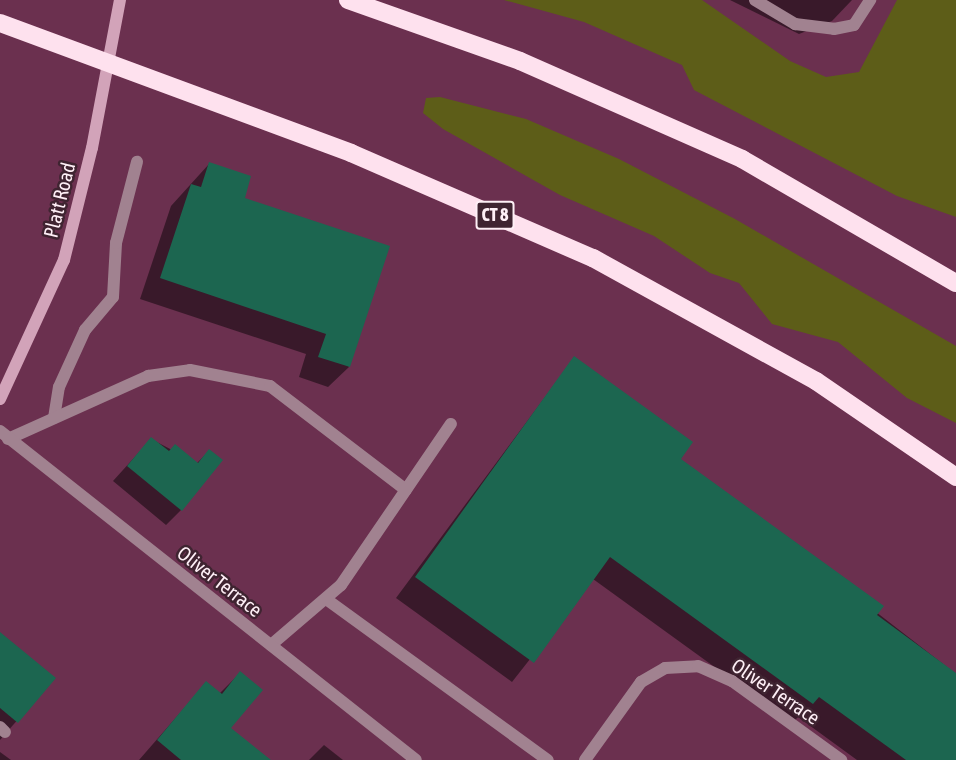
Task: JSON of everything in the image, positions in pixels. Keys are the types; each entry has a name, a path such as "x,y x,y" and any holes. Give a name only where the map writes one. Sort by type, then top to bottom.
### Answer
{"highway":[{"path":"348,0 520,61 742,159 956,283"},
{"name":"CT 8","path":"0,23 351,153 593,258 816,381 956,477"}],"street":[{"name":"Platt Road","path":"0,399 64,260 92,148 120,0"},
{"path":"755,0 795,24 834,29 854,25 870,0"},
{"path":"54,418 59,387 85,330 113,297 116,243 137,162"},
{"path":"4,435 54,418 148,376 190,370 270,386 406,490"},
{"path":"271,645 326,599 451,424"},
{"name":"Oliver Terrace","path":"4,435 416,760"},
{"path":"326,599 548,760"},
{"name":"Oliver Terrace","path":"585,760 641,682 666,668 698,666 732,681 841,760"}],"shaded area":[{"path":"504,0 702,0 790,61 826,77 859,72 897,0 956,0 956,217 897,196 694,90 682,65 584,22"},
{"path":"440,97 526,119 619,159 735,219 956,346 956,423 907,398 838,342 772,324 739,283 710,273 654,236 560,195 443,129 423,113 426,98"}],"building":[{"path":"209,162 251,176 245,198 390,246 350,367 318,357 326,334 160,278 191,184 201,187"},
{"path":"574,356 693,442 681,459 884,606 877,615 956,673 956,760 906,760 819,697 813,704 610,557 534,663 415,577"},
{"path":"151,437 169,451 175,444 198,463 209,449 223,460 182,511 127,466"},
{"path":"0,632 56,678 18,723 0,708"},
{"path":"240,671 263,690 231,728 271,760 181,760 157,740 206,681 222,694"}]}
